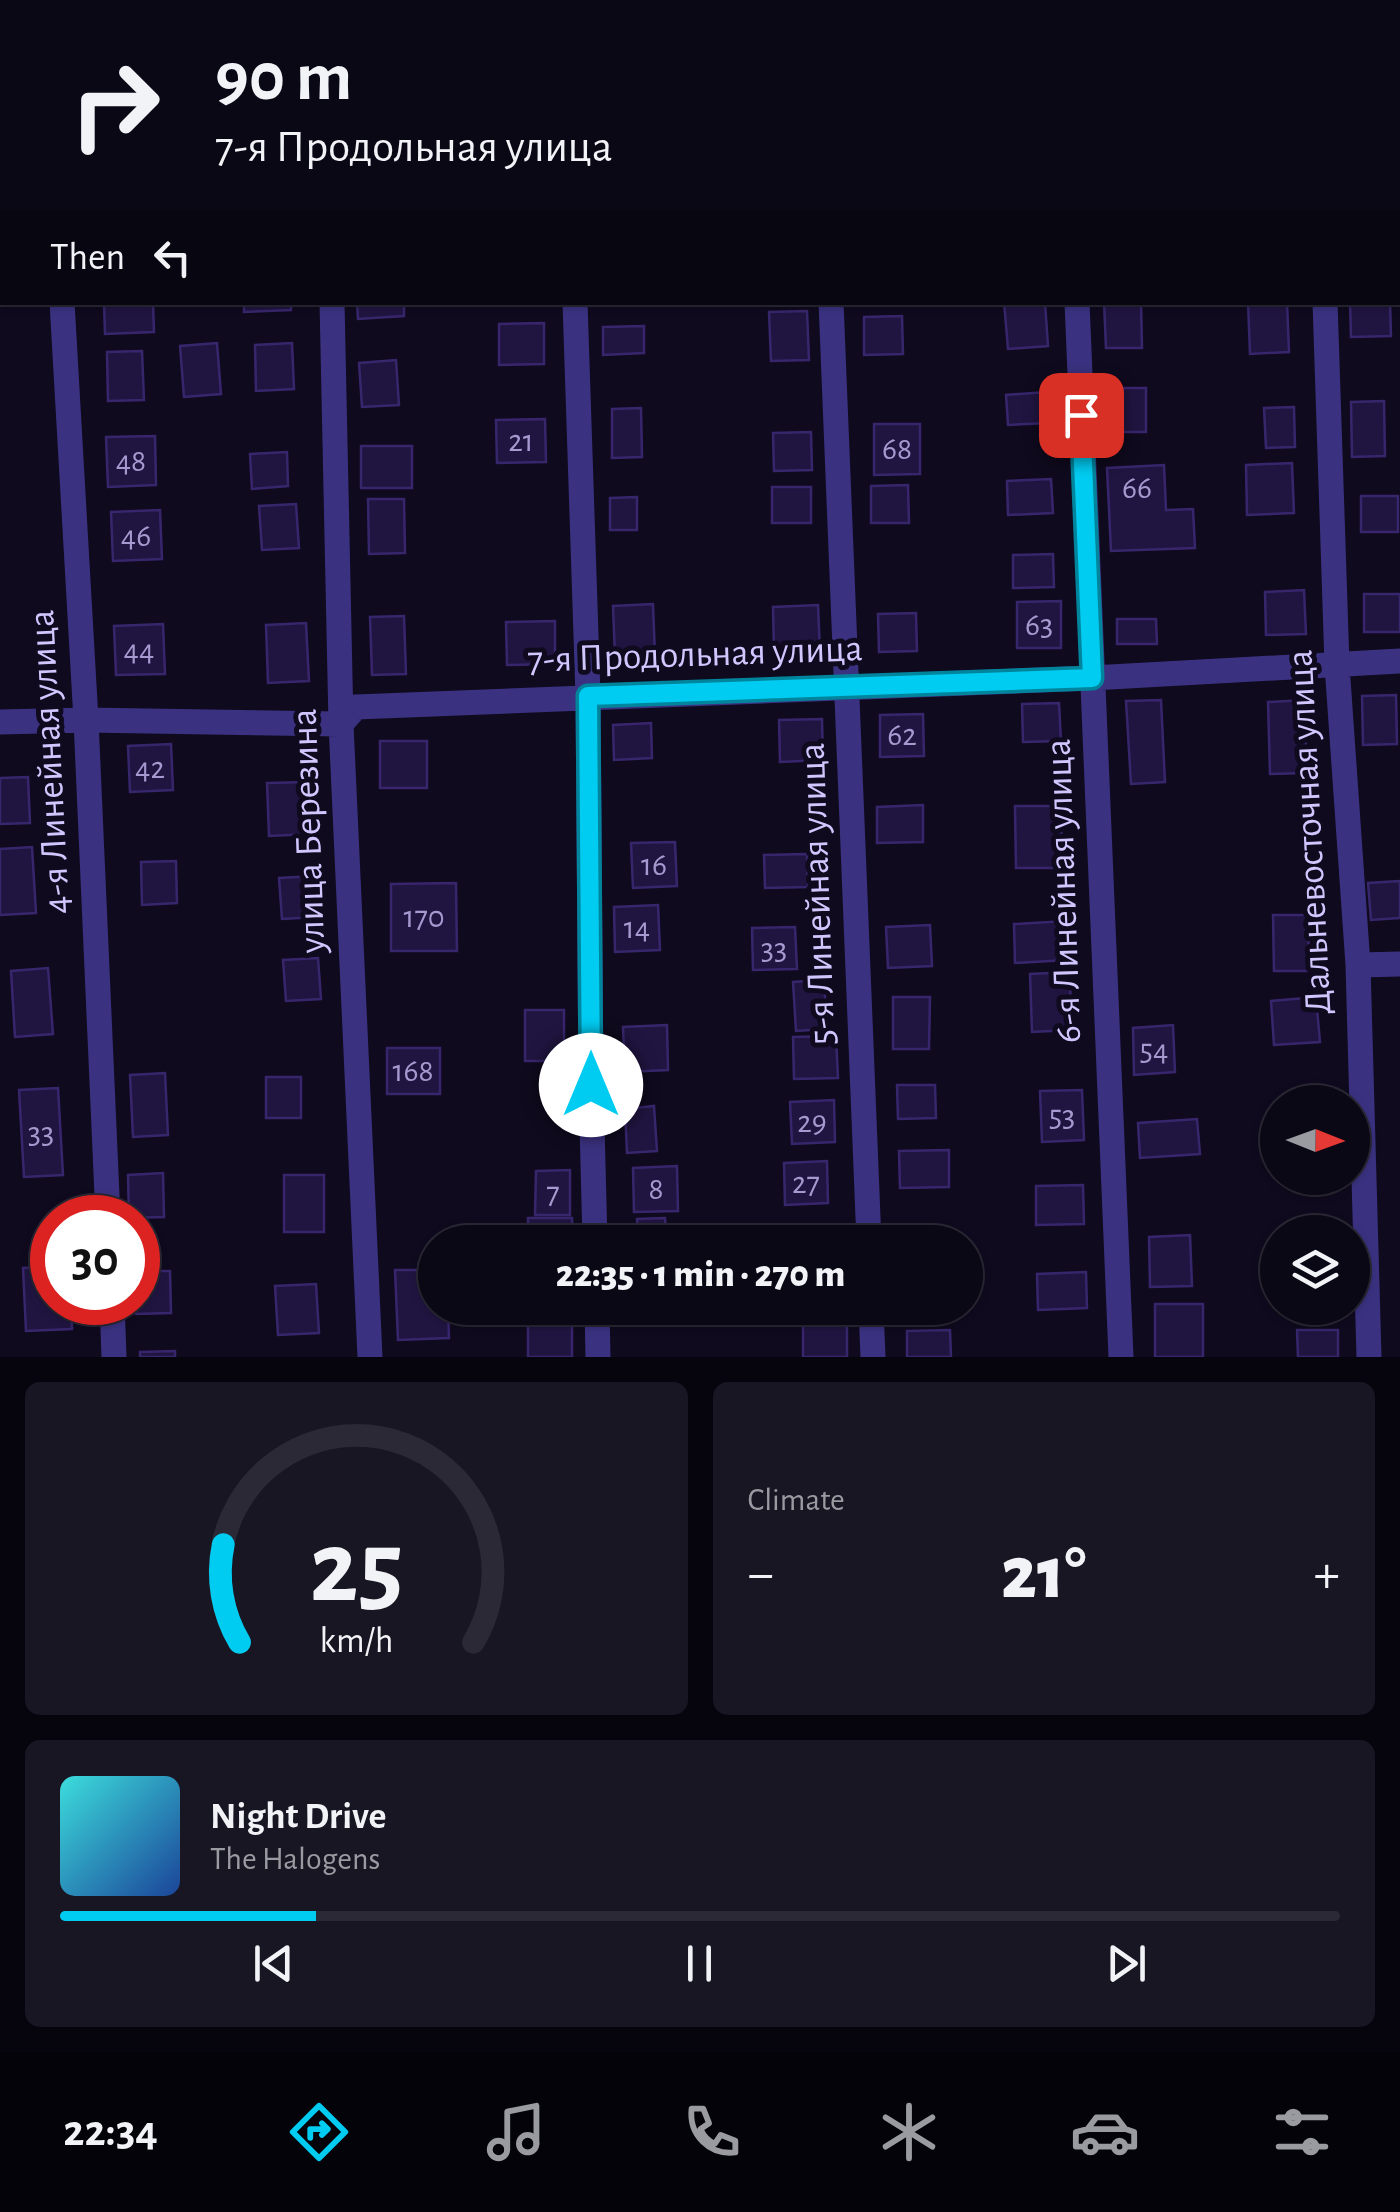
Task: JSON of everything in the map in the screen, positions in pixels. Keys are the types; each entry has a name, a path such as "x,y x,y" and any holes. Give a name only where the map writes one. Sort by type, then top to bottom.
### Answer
{"street":[{"name":"4-я Линейная улица","path":"62,305 107,1195"},
{"name":"улица Березина","path":"332,305 341,724 370,1357"},
{"path":"575,305 588,696 595,1225"},
{"name":"5-я Линейная улица","path":"832,305 868,1225"},
{"name":"6-я Линейная улица","path":"1076,305 1121,1357"},
{"name":"Дальневосточная улица","path":"1324,305 1337,665 1358,965 1368,1357"},
{"name":"7-я Продольная улица","path":"0,722 341,724 356,707 1092,678 1400,661"},
{"path":"1358,965 1400,964"},
{"path":"113,1325 114,1357"},
{"path":"597,1325 598,1357"},
{"path":"872,1325 873,1357"}],"building":[{"path":"104,305 153,305 154,332 105,334"},
{"path":"244,305 291,305 291,310 244,312"},
{"path":"357,305 404,305 404,316 358,319"},
{"path":"1004,305 1045,305 1048,346 1008,349"},
{"path":"1104,305 1141,305 1142,348 1106,348"},
{"path":"1248,305 1287,305 1289,352 1250,354"},
{"path":"1350,305 1390,305 1391,336 1351,337"},
{"path":"807,311 809,360 771,361 769,312"},
{"path":"902,316 903,354 864,355 864,317"},
{"path":"544,323 544,364 499,365 499,324"},
{"path":"644,326 644,353 603,355 603,327"},
{"path":"217,343 221,394 184,397 180,346"},
{"path":"292,343 294,389 256,391 255,345"},
{"path":"142,351 144,400 108,401 107,352"},
{"path":"396,360 399,405 362,407 359,363"},
{"path":"1110,388 1146,388 1146,432 1110,432"},
{"path":"1046,392 1047,423 1008,425 1006,395"},
{"path":"1384,401 1385,456 1352,457 1351,402"},
{"path":"1294,407 1295,447 1266,448 1264,408"},
{"path":"641,408 642,457 612,458 612,409"},
{"path":"545,419 546,462 497,463 496,420"},
{"path":"874,424 920,424 920,474 874,475"},
{"path":"811,432 812,470 774,471 773,433"},
{"path":"155,436 156,485 108,487 106,437"},
{"path":"361,446 412,446 412,488 361,488"},
{"path":"287,452 288,486 252,489 250,454"},
{"path":"1292,463 1294,513 1247,515 1246,465"},
{"path":"1164,465 1166,510 1193,509 1195,548 1111,551 1107,468"},
{"path":"1051,479 1053,513 1008,515 1007,481"},
{"path":"908,485 909,523 871,523 871,486"},
{"path":"772,487 811,487 811,523 772,523"},
{"path":"1361,496 1398,496 1398,532 1361,532"},
{"path":"637,497 637,530 610,530 610,498"},
{"path":"368,499 404,499 405,553 369,554"},
{"path":"296,504 299,548 262,550 259,506"},
{"path":"160,510 162,559 113,561 111,512"},
{"path":"1053,554 1054,587 1013,588 1013,555"},
{"path":"1304,590 1306,634 1266,635 1265,592"},
{"path":"1364,594 1400,594 1400,632 1364,632"},
{"path":"1061,601 1061,648 1017,648 1017,602"},
{"path":"653,604 655,656 615,658 613,606"},
{"path":"818,605 820,652 774,653 773,607"},
{"path":"916,613 917,651 879,652 878,614"},
{"path":"404,616 406,674 372,675 370,617"},
{"path":"1117,619 1156,619 1157,644 1117,644"},
{"path":"555,621 555,664 507,665 506,622"},
{"path":"306,623 309,681 268,683 266,625"},
{"path":"163,624 165,674 116,675 114,626"},
{"path":"1396,695 1397,744 1363,745 1362,696"},
{"path":"1161,700 1165,782 1131,784 1126,701"},
{"path":"1304,700 1307,773 1270,774 1268,702"},
{"path":"1059,703 1061,741 1023,742 1022,704"},
{"path":"923,714 924,756 880,757 880,715"},
{"path":"822,719 823,760 780,762 779,720"},
{"path":"651,723 652,758 614,760 613,725"},
{"path":"380,741 427,741 427,788 380,788"},
{"path":"171,744 173,790 130,792 128,746"},
{"path":"28,777 30,823 0,824 0,778"},
{"path":"309,782 311,834 269,836 267,783"},
{"path":"923,805 923,842 877,843 877,807"},
{"path":"1015,806 1061,806 1062,868 1016,868"},
{"path":"675,842 677,886 633,888 631,843"},
{"path":"32,847 36,913 0,915 0,849"},
{"path":"807,854 808,887 765,888 764,855"},
{"path":"176,861 177,903 142,905 141,862"},
{"path":"314,876 317,917 282,919 279,878"},
{"path":"1400,881 1400,918 1371,920 1368,883"},
{"path":"456,883 457,951 391,951 391,884"},
{"path":"658,905 660,950 615,952 614,907"},
{"path":"1273,915 1308,915 1309,971 1274,971"},
{"path":"1065,921 1067,960 1015,963 1014,924"},
{"path":"930,925 932,966 888,968 886,927"},
{"path":"795,927 797,969 753,970 752,928"},
{"path":"318,958 321,999 286,1001 283,960"},
{"path":"48,968 53,1034 15,1037 11,971"},
{"path":"1070,972 1071,1030 1032,1032 1030,974"},
{"path":"824,980 827,1029 796,1031 793,982"},
{"path":"893,997 930,997 929,1049 893,1049"},
{"path":"1316,997 1320,1042 1274,1045 1271,1001"},
{"path":"525,1010 564,1010 564,1061 525,1061"},
{"path":"667,1025 668,1070 625,1072 623,1027"},
{"path":"1173,1025 1175,1072 1134,1075 1133,1028"},
{"path":"836,1036 838,1078 794,1079 793,1037"},
{"path":"387,1048 440,1048 440,1094 387,1094"},
{"path":"165,1073 168,1135 133,1137 130,1075"},
{"path":"266,1077 301,1077 301,1118 266,1118"},
{"path":"897,1085 935,1085 936,1118 898,1119"},
{"path":"58,1088 63,1175 24,1177 19,1090"},
{"path":"1082,1090 1084,1140 1042,1142 1040,1091"},
{"path":"834,1100 835,1142 792,1144 790,1102"},
{"path":"654,1106 657,1151 627,1153 625,1109"},
{"path":"1197,1119 1200,1154 1140,1158 1138,1123"},
{"path":"949,1150 949,1187 900,1188 899,1151"},
{"path":"827,1161 828,1203 785,1205 784,1163"},
{"path":"677,1166 678,1211 634,1212 633,1168"},
{"path":"570,1170 570,1215 535,1215 536,1171"},
{"path":"163,1173 164,1217 160,1217 160,1195 128,1195 128,1175"},
{"path":"284,1175 324,1175 324,1232 284,1232"},
{"path":"1083,1185 1084,1224 1036,1225 1036,1186"},
{"path":"528,1218 572,1218 572,1225 528,1225"},
{"path":"665,1218 666,1225 637,1225 637,1219"},
{"path":"1190,1235 1192,1286 1150,1287 1149,1237"},
{"path":"23,1268 30,1268 30,1325 72,1325 72,1329 26,1331"},
{"path":"395,1270 418,1270 418,1325 449,1325 449,1338 398,1340"},
{"path":"160,1271 170,1271 171,1313 160,1313"},
{"path":"1086,1272 1087,1308 1038,1310 1037,1274"},
{"path":"316,1284 319,1333 278,1335 275,1286"},
{"path":"1155,1304 1203,1304 1203,1357 1155,1357"},
{"path":"528,1325 572,1325 572,1357 528,1357"},
{"path":"847,1325 847,1357 803,1357 803,1326"},
{"path":"950,1330 951,1357 907,1357 907,1331"},
{"path":"1297,1330 1338,1330 1338,1357 1298,1357"},
{"path":"175,1351 175,1357 140,1357 140,1352"}],"route":[{"path":"591,1085 588,696 1092,678 1081,415"}]}
